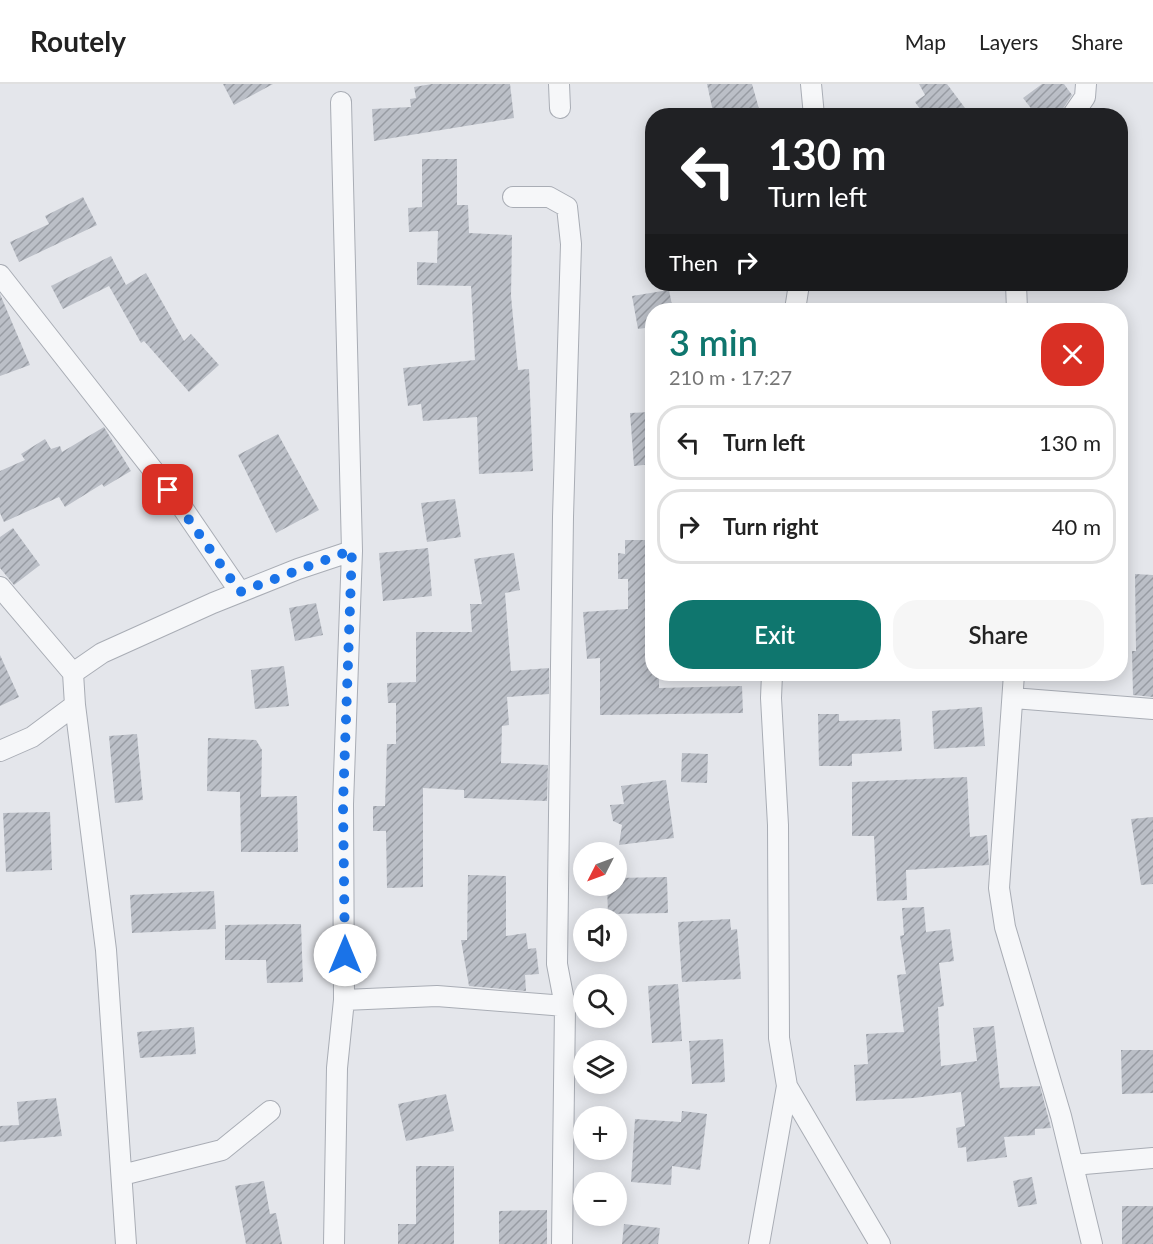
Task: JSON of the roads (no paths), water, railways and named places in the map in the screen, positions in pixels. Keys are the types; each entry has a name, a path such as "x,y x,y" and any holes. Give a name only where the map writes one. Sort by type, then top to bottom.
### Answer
{"street":[{"path":"559,84 560,108"},
{"path":"811,84 813,108"},
{"path":"1077,108 1084,97 1086,84"},
{"path":"334,1244 338,1068 345,1000 343,804 352,550 341,102"},
{"path":"513,197 549,197 567,207 571,244 562,517 557,964 565,1006 562,1244"},
{"path":"0,275 182,507 240,592"},
{"path":"73,673 102,654 240,592 352,550"},
{"path":"0,587 73,673 106,950 126,1244"},
{"path":"759,1244 787,1086 779,1038 778,825 772,681"},
{"path":"1014,681 999,888 1005,927 1021,986 1041,1044 1092,1244"},
{"path":"1013,698 1153,710"},
{"path":"0,751 33,737 75,705"},
{"path":"345,1000 437,996 565,1006"},
{"path":"787,1086 880,1244"},
{"path":"122,1174 222,1150 270,1111"},
{"path":"1073,1165 1153,1158"}]}
